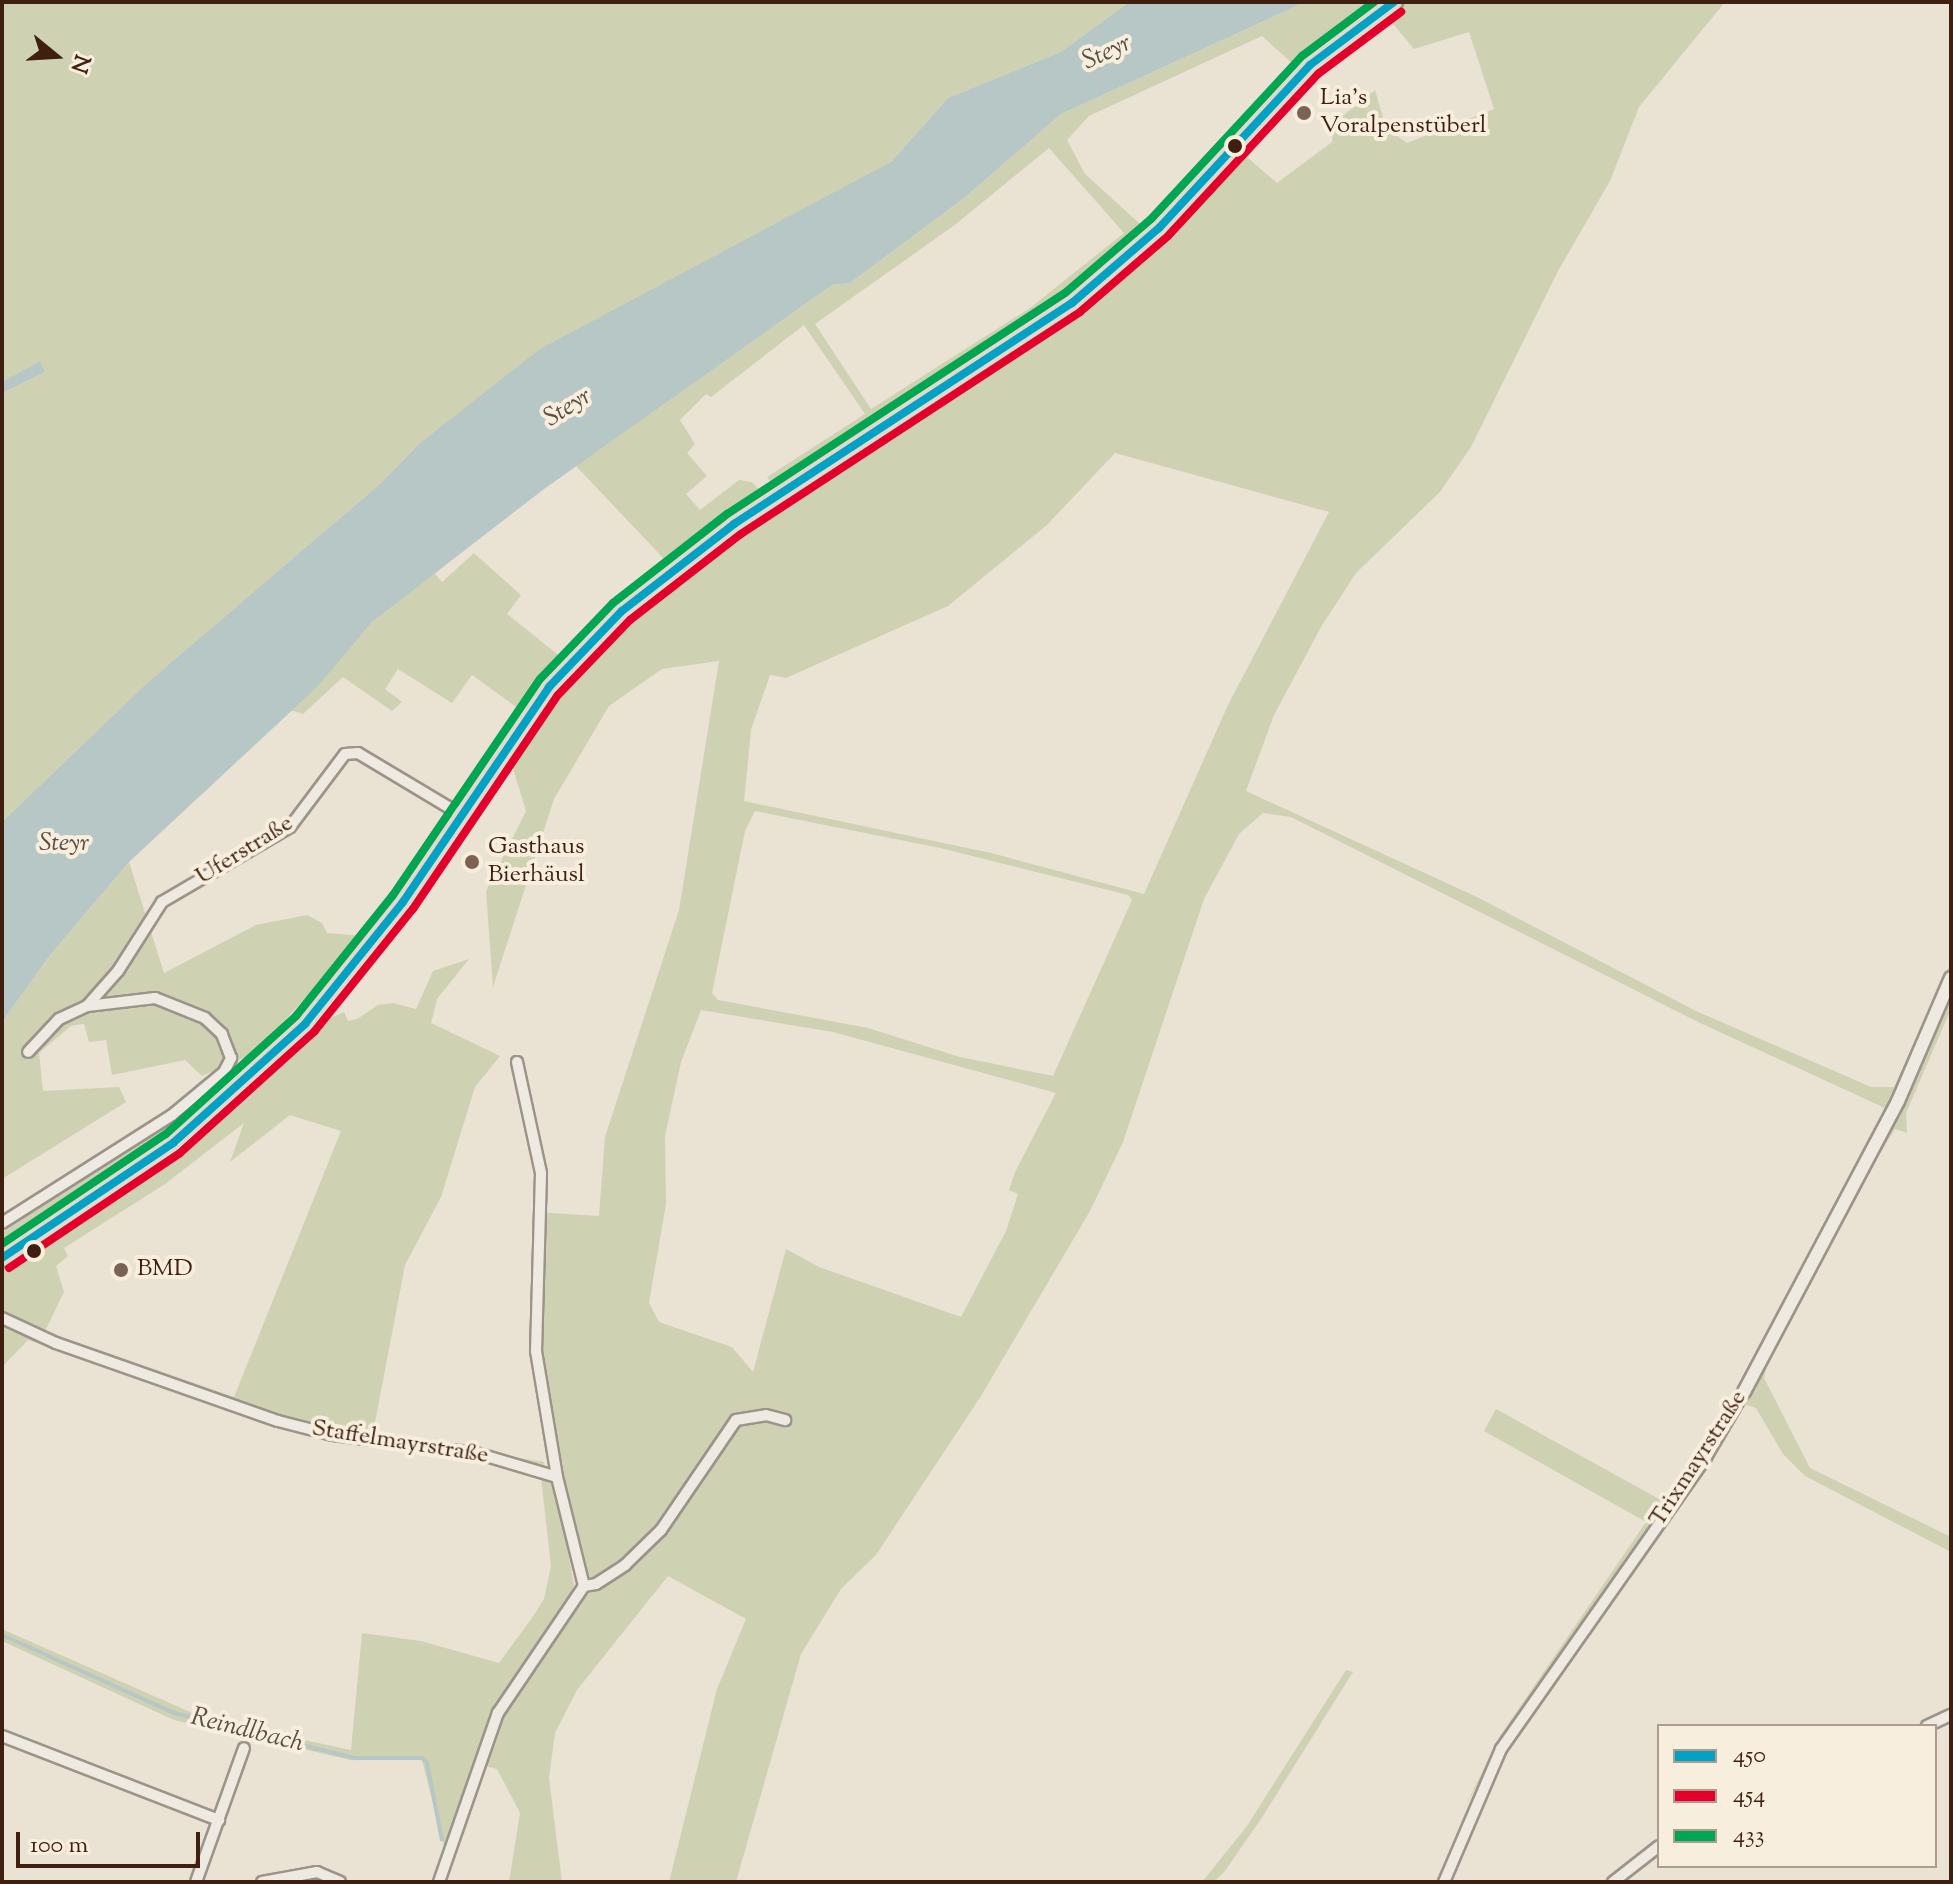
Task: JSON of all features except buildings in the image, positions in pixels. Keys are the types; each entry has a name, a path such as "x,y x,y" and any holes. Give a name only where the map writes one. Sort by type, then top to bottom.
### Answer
{"main road":[{"path":"2,1258 173,1143 276,1052 370,947 549,687 622,611 677,565 1072,303 1159,228 1310,65 1394,2"}],"street":[{"name":"Uferstraße","path":"87,1006 118,971 162,902 290,827 345,754 364,756 460,814"},
{"name":"Trixmayrstraße","path":"1444,1882 1501,1749 1706,1457 1744,1392 1898,1101 1951,978"},
{"path":"2,1223 172,1115 229,1066 222,1034 178,1003 155,998 87,1006 59,1019 28,1052"},
{"path":"517,1062 541,1173 536,1351 557,1477 567,1507 578,1578 584,1586"},
{"name":"Staffelmayrstraße","path":"2,1318 56,1343 301,1427 476,1453 557,1477"},
{"path":"439,1882 498,1713 584,1586 596,1584 625,1565 661,1530 736,1420 766,1415 785,1420"},
{"path":"1931,1724 1951,1715"},
{"path":"2,1736 219,1820"},
{"path":"196,1882 244,1748"},
{"path":"1613,1882 1657,1848"},
{"path":"262,1882 317,1872 340,1882"}],"green space":[{"path":"2,2 1129,2 1061,52 948,98 891,162 719,258 419,444 380,484 147,683 2,822 2,393 45,372 40,361 2,382"},
{"path":"1305,2 1725,2 1639,107 1610,181 1558,271 1471,447 1440,492 1356,573 1321,627 1274,715 1246,791 1477,897 1696,1011 1871,1087 1894,1087 1951,962 1951,1009 1906,1113 1907,1133 1895,1129 1865,1177 1768,1359 1764,1378 1810,1468 1951,1537 1951,1552 1805,1476 1783,1454 1756,1408 1735,1401 1717,1433 1626,1567 1509,1727 1463,1811 1500,1736 1646,1522 1484,1431 1496,1409 1661,1500 1704,1449 1887,1109 1700,1023 1291,817 1263,813 1239,834 1204,899 1123,1142 1090,1211 981,1396 876,1555 841,1589 801,1654 736,1882 669,1882 717,1689 746,1619 668,1576 577,1690 555,1733 549,1778 562,1882 509,1882 520,1813 497,1769 481,1765 493,1730 577,1603 597,1587 595,1579 585,1576 576,1553 562,1460 550,1455 535,1387 531,1353 536,1212 599,1216 605,1137 679,910 719,661 662,669 609,706 554,799 493,987 486,891 526,811 510,759 493,745 519,709 472,675 452,703 398,669 385,689 402,702 392,711 343,677 303,714 291,710 372,622 434,573 442,582 474,553 521,595 507,614 561,657 665,560 576,466 832,285 850,283 964,198 1061,114","holes":["1389,19 1414,49 1469,32 1494,109 1407,143 1386,128 1375,90 1334,123 1332,142 1277,183 1248,158 1270,124 1160,242 1085,174 1067,140 1089,116 1262,36 1294,65 1328,66","1049,148 1124,233 1030,308 871,409 815,324 956,224","804,325 865,414 767,477 773,485 761,492 752,482 739,480 700,510 686,494 707,476 687,453 695,444 680,420 706,394 711,397","1115,453 1329,512 1228,705 1144,894 991,853 744,801 751,730 770,675 786,678 948,606 1047,525","755,811 940,848 1128,895 1132,900 1053,1076 960,1057 868,1028 718,1000 712,993 745,831","701,1010 833,1032 1056,1093 1015,1172 1009,1190 1018,1194 1006,1231 961,1317 819,1267 786,1249 753,1372 732,1347 659,1322 649,1303 666,1204 665,1136 681,1062"]},
{"path":"129,862 164,973 256,925 307,915 322,923 327,933 363,936 245,1063 245,1057 202,1076 185,1060 112,1075 106,1040 89,1042 84,1024 71,1026 39,1053 43,1091 119,1087 126,1102 2,1179 2,1022 50,955"},
{"path":"469,959 437,999 431,1023 500,1056 475,1087 441,1197 405,1265 373,1433 544,1462 541,1478 492,1460 298,1431 28,1340 2,1367 2,1233 201,1096 203,1103 145,1148 14,1240 45,1244 185,1148 279,1067 323,1021 344,1012 348,1021 357,1019 378,1005 393,1003 416,1009 433,971","holes":["290,1115 341,1131 234,1397 45,1331 64,1292 56,1266 68,1256 64,1248 165,1184 244,1123 230,1162"]},
{"path":"541,1478 557,1487 574,1586 569,1602 492,1718 444,1846 422,1760 351,1760 174,1720 2,1641 2,1629 206,1719 351,1750 362,1633 421,1641 499,1663 544,1599 551,1566"},
{"path":"1346,1670 1353,1672 1263,1816 1225,1871 1214,1882 1202,1882 1247,1826"}],"water":[{"name":"Steyr","path":"1129,2 1305,2 1061,114 964,198 850,283 832,285 544,489 372,622 316,688 129,862 50,955 2,1022 2,822 147,683 380,484 419,444 540,349 891,162 948,98 1061,52"},
{"path":"40,361 45,372 2,393 2,382"}],"waterway":[{"name":"Reindlbach","path":"2,1635 174,1713 355,1758 422,1758 427,1763 442,1840"}],"transit line":[{"name":"433","path":"2,1244 166,1134 296,1016 393,895 540,679 613,603 727,514 1065,293 1151,219 1302,56 1374,2"},
{"name":"450","path":"2,1258 173,1143 305,1024 403,902 549,687 622,611 734,524 1072,303 1159,228 1310,65 1394,2"},
{"name":"454","path":"9,1268 180,1153 314,1032 413,909 558,695 630,620 741,534 1080,312 1168,236 1318,74 1401,12"}],"place":[{"name":"Lia's Voralpenstüberl","path":"1304,113"},
{"name":"Gasthaus Bierhäusl","path":"472,862"},
{"name":"BMD","path":"121,1270"}]}
